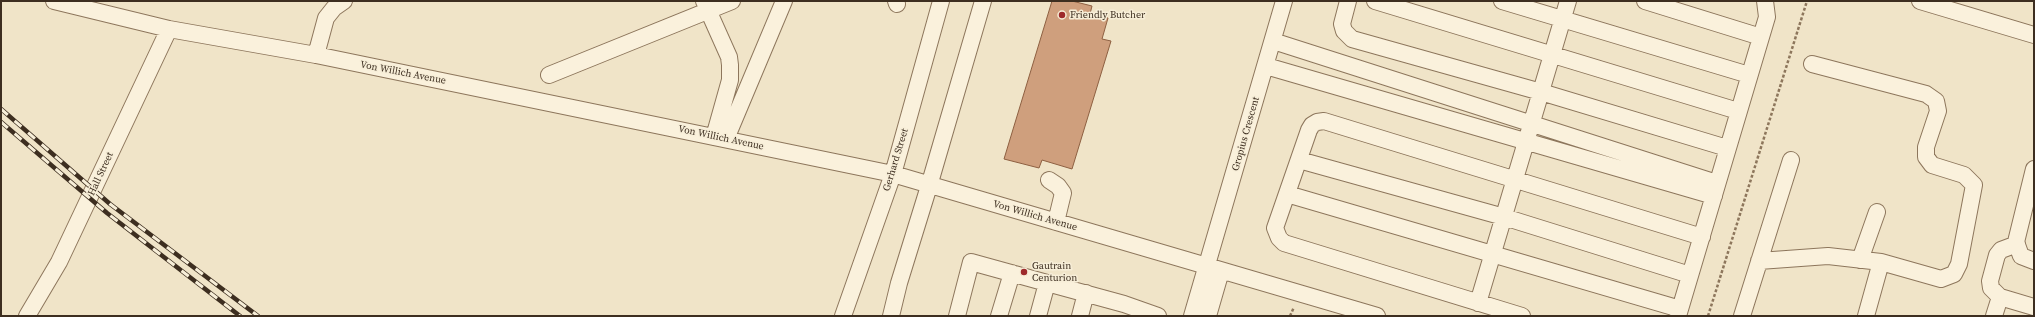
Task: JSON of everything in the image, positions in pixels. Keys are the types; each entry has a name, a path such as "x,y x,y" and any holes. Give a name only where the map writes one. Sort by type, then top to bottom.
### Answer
{"street":[{"name":"Von Willich Avenue","path":"54,1 170,29 316,55 892,174 1377,316"},
{"path":"316,55 326,18 334,8 344,1"},
{"path":"549,75 706,6 732,1"},
{"path":"720,138 784,1"},
{"name":"Gerhard Street","path":"843,316 892,174 941,1"},
{"path":"891,316 899,283 929,186 982,1"},
{"name":"Gropius Crescent","path":"1214,269 1284,1"},
{"path":"1348,1 1342,24 1344,31 1352,39 1541,92 1727,148"},
{"path":"1375,1 1738,111"},
{"path":"1502,1 1749,75"},
{"path":"1478,303 1568,1"},
{"path":"1645,1 1761,37"},
{"path":"1287,194 1493,254 1679,313 1767,17 1766,1"},
{"path":"1920,1 2034,35"},
{"path":"706,6 729,57 731,73 720,138"},
{"name":"Hall Street","path":"31,315 59,262 170,29"},
{"path":"1273,41 1531,123 1716,190"},
{"path":"1759,261 1816,256 1882,262 1938,279 1954,274 1959,264 1974,185 1964,175 1932,165 1928,162 1926,147 1938,111 1938,104 1929,95 1812,64"},
{"path":"1266,66 1526,141 1716,190"},
{"path":"1522,316 1284,243 1278,238 1276,228 1309,130 1317,122 1324,121 1702,237"},
{"path":"1299,160 1504,217 1690,275"},
{"path":"1742,316 1791,160"},
{"path":"2034,170 2028,217 2017,244 2022,256 2034,261"},
{"path":"1049,180 1058,186 1063,193 1056,222"},
{"path":"1860,260 1877,212"},
{"path":"2017,244 2001,250 1997,255 1990,281 1991,288 2000,297 2034,307"},
{"path":"957,316 971,262 1086,293 1122,310 1158,316"},
{"path":"1866,316 1882,262"},
{"path":"1192,316 1214,269"},
{"path":"1208,316 1214,269"},
{"path":"1000,316 1012,273"},
{"path":"1038,316 1047,283"},
{"path":"1080,316 1086,293"},
{"path":"1994,316 2000,297"}],"path":[{"path":"1708,316 1807,1"}],"building":[{"path":"1052,1 1072,1 1092,6 1090,14 1108,18 1102,39 1111,41 1072,169 1042,160 1039,168 1004,159"}],"railway":[{"path":"1,109 110,204 258,316"},
{"path":"1,122 107,213 240,316"}],"place":[{"name":"Friendly Butcher","path":"1062,15"},
{"name":"Gautrain Centurion","path":"1024,272"}]}
